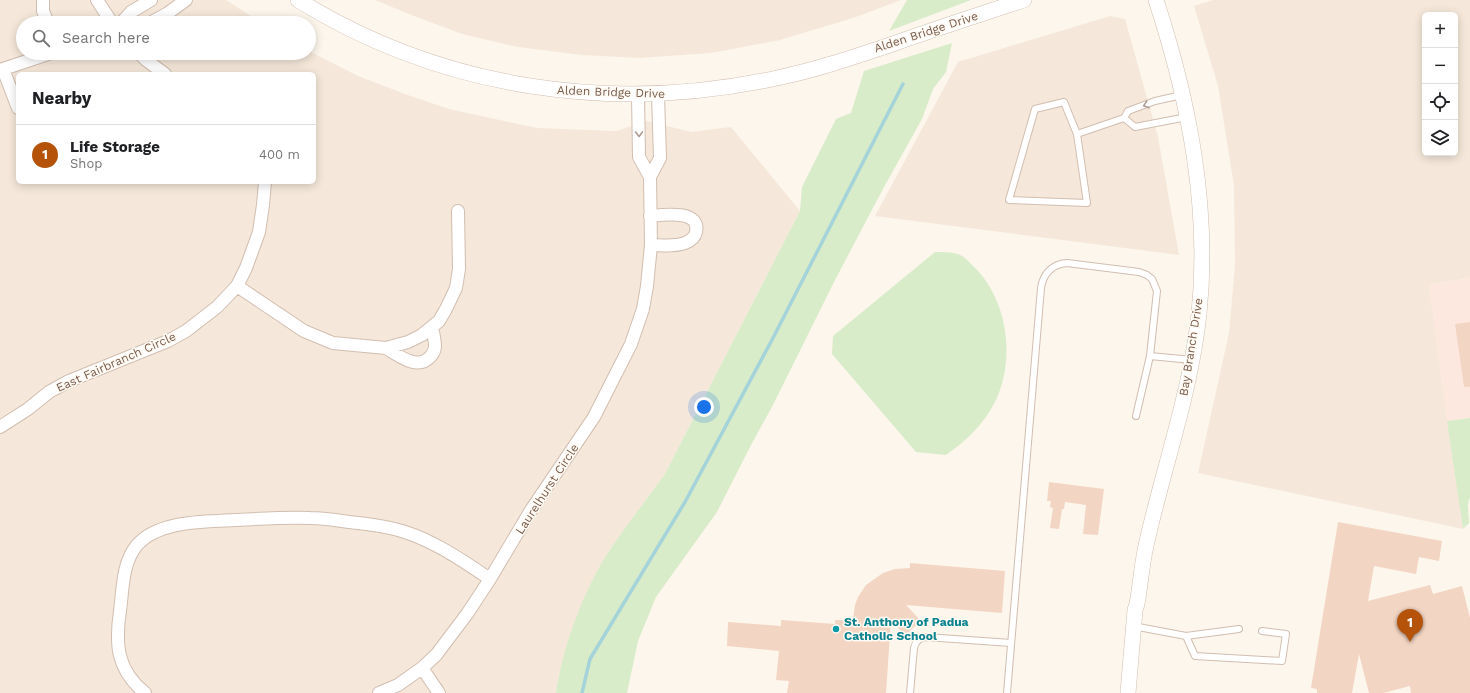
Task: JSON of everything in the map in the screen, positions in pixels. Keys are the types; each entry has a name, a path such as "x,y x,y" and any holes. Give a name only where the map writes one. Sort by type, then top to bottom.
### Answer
{"street":[{"path":"43,0 43,11 45,16"},
{"path":"96,0 107,16"},
{"path":"127,16 131,12 151,0"},
{"path":"163,16 186,0"},
{"name":"Alden Bridge Drive","path":"298,0 353,30 392,48 433,63 518,85 561,91 638,95 692,92 735,87 779,78 820,67 1024,0"},
{"name":"Bay Branch Drive","path":"1128,693 1133,626 1147,538 1179,418 1192,360 1199,314 1202,258 1200,202 1195,157 1188,117 1175,62 1156,0"},
{"path":"16,103 2,70 31,60"},
{"path":"146,60 162,72"},
{"name":"Laurelhurst Circle","path":"379,693 401,689 436,655 446,642 490,579 531,510 594,417 631,344 643,309 647,286 651,246 650,177 660,158 658,94"},
{"name":"Laurelhurst Circle","path":"638,95 639,157 650,177"},
{"name":"East Fairbranch Circle","path":"0,427 28,409 49,392 69,381 168,341 186,331 217,307 237,286 246,268 259,232 265,184"},
{"path":"237,286 304,331 333,343 386,348 408,342 439,321 456,288 459,269 458,211"},
{"path":"650,216 684,215 693,221 696,228 694,236 685,243 651,246"},
{"path":"386,348 405,360 418,363 424,362 435,351 432,327"},
{"path":"137,691 126,673 119,656 117,632 126,567 129,557 138,545 148,536 164,528 184,523 281,518 311,518 384,525 426,540 443,548 490,579"},
{"path":"422,668 439,693"}],"lane":[{"path":"1077,134 1124,118 1128,111 1155,101 1183,94"},
{"path":"1064,102 1077,134 1087,203 1009,200 1035,109 1064,102"},
{"path":"1124,118 1134,127 1188,117"},
{"path":"1007,693 1041,288 1044,276 1052,268 1062,263 1066,263 1139,272 1150,277 1155,283 1157,291 1150,356 1136,416"},
{"path":"1150,356 1192,360"},
{"path":"1133,626 1186,636 1239,629"},
{"path":"1186,636 1195,656 1282,661 1286,634 1262,631"},
{"path":"910,693 914,648 915,644 920,638 926,637 1011,643"}],"shaded area":[{"path":"0,0 226,0 251,16 16,16 16,60 316,60 316,55 358,76 449,109 537,128 616,131 647,121 691,132 731,127 800,211 665,474 610,549 588,590 572,631 559,675 556,693 0,693"},
{"path":"375,0 901,0 856,17 780,40 711,53 639,58 582,55 518,47 462,34"},
{"path":"1213,0 1470,0 1470,278 1429,285 1463,529 1198,473 1229,333 1235,265 1234,186 1218,86 1194,6"},
{"path":"1110,16 1125,19 1158,137 1179,255 875,216 958,62"},
{"path":"1470,278 1470,418 1447,421 1429,285"}],"green space":[{"path":"907,0 971,0 889,31"},
{"path":"952,43 946,72 933,89 922,119 834,282 773,405 717,512 656,597 638,641 627,693 556,693 569,637 592,581 611,548 665,474 800,211 802,187 836,119 851,113 864,71"},
{"path":"935,252 949,252 957,254 968,261 985,280 994,295 1001,312 1005,330 1005,367 1002,385 995,402 986,418 974,432 946,455 916,452 832,354 833,336"},
{"path":"1470,418 1469,523 1463,529 1447,421"}],"building":[{"path":"1470,322 1470,387 1464,387 1455,324"},
{"path":"1049,482 1104,489 1098,535 1083,534 1086,505 1065,502 1064,509 1062,509 1059,529 1050,528 1053,508 1050,507 1051,501 1047,501"},
{"path":"1338,522 1442,541 1439,561 1419,557 1416,574 1374,566 1368,601 1430,585 1433,594 1462,586 1470,618 1470,693 1411,693 1410,686 1383,693 1369,693 1359,654 1352,693 1317,693 1317,689 1311,688"},
{"name":"St. Anthony of Padua Catholic School","path":"910,563 1005,571 1002,613 906,605 921,621 905,635 891,620 886,693 787,693 789,681 776,680 779,651 727,646 728,622 781,626 781,620 835,624 835,620 853,620 855,605 858,597 866,585 883,573 895,569 910,568"}],"waterway":[{"path":"582,693 590,659 685,502 773,338 903,84"}],"place":[{"name":"St. Anthony of Padua Catholic School","path":"836,629"},
{"name":"Life Storage","path":"1410,642"}]}
